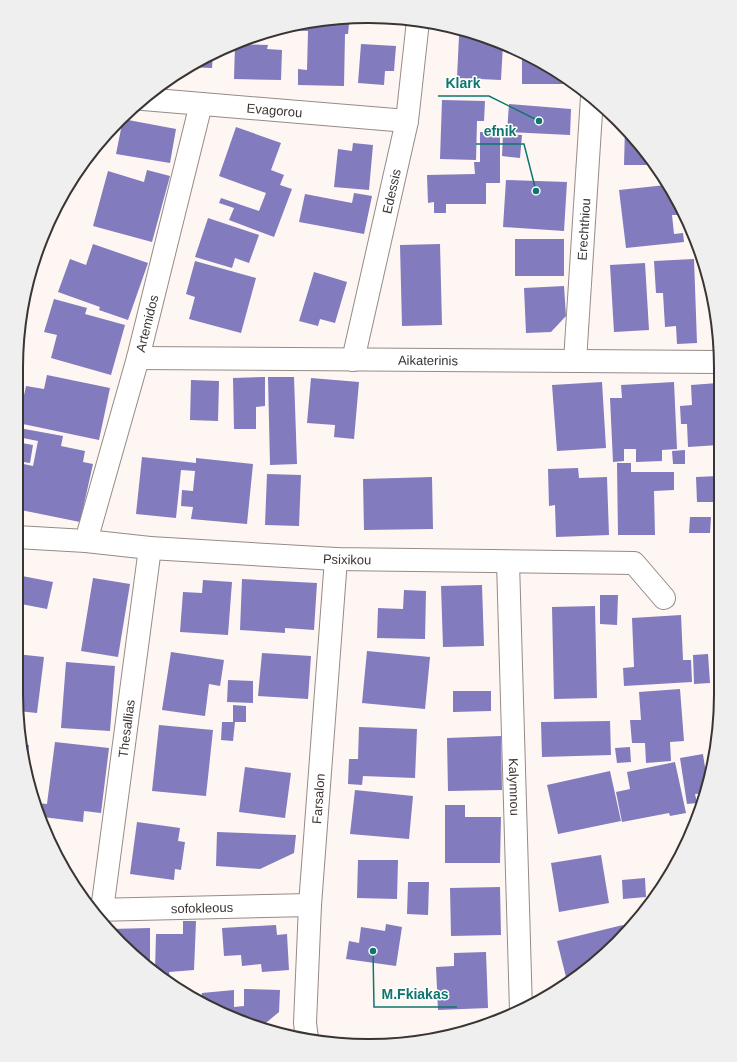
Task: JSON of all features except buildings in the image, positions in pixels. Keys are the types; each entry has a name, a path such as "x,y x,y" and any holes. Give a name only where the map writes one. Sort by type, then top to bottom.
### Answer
{"street":[{"name":"Edessis","path":"353,360 407,121 417,27"},
{"name":"Evagorou","path":"152,100 407,121"},
{"name":"Artemidos","path":"86,541 138,358 201,104"},
{"name":"Erechthiou","path":"575,361 591,105"},
{"name":"Aikaterinis","path":"138,358 714,362"},
{"name":"Psixikou","path":"23,537 86,541 150,548 336,559 634,563 664,598"},
{"name":"Thesallias","path":"98,909 150,548"},
{"name":"Farsalon","path":"306,1033 305,1023 310,905 336,559"},
{"name":"Kalymnou","path":"508,562 521,1003"},
{"name":"sofokleous","path":"99,910 310,905"}],"place":[{"name":"Klark","path":"539,121"},
{"name":"efnik","path":"536,191"},
{"name":"M.Fkiakas","path":"373,951"}]}
